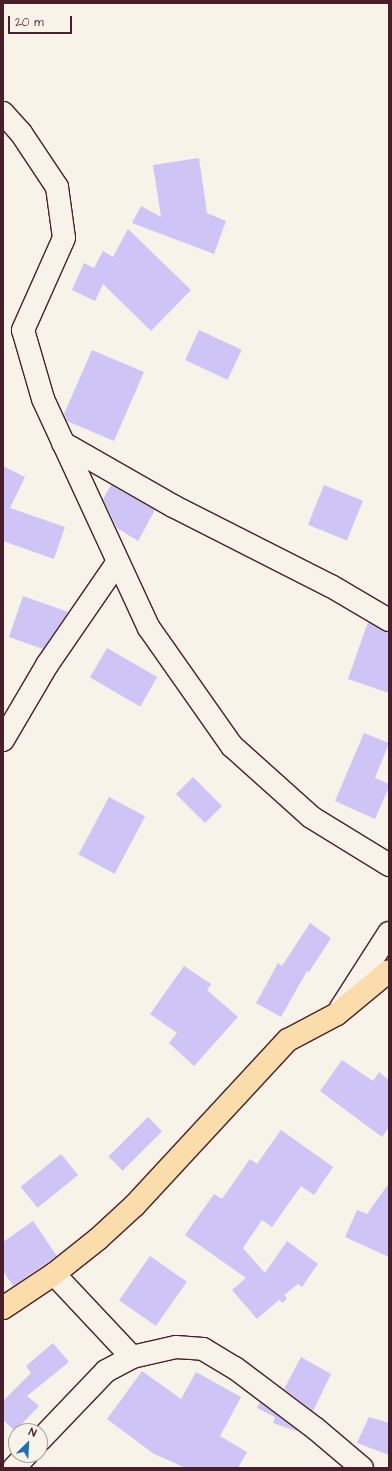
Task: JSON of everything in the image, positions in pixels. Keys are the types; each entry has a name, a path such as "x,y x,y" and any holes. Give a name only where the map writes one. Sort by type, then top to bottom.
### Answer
{"main road":[{"path":"3,1308 54,1274 98,1239 135,1205 288,1040 337,1014 389,972"}],"street":[{"path":"3,113 21,133 57,187 64,238 23,330 43,399 117,562 149,628 232,746 311,817 389,865"},
{"path":"63,443 173,506 331,586 389,620"},
{"path":"6,729 47,665 117,562"},
{"path":"337,1014 389,933"},
{"path":"54,1274 132,1357"},
{"path":"48,1432 106,1371 132,1357 176,1348 203,1349 242,1372 316,1428 362,1468"}],"building":[{"path":"199,158 207,213 226,221 214,254 132,223 141,206 161,217 153,165"},
{"path":"128,229 191,290 151,331 103,284 95,301 72,290 84,263 94,268 103,251 113,257"},
{"path":"199,330 242,350 228,380 185,360"},
{"path":"92,350 144,372 114,441 67,421 64,414"},
{"path":"3,466 25,477 10,508 65,527 54,559 3,541"},
{"path":"111,485 155,510 138,541 117,528 103,499"},
{"path":"324,485 363,501 347,541 308,525"},
{"path":"23,596 68,612 43,649 9,637"},
{"path":"368,622 389,632 389,693 348,679"},
{"path":"107,648 157,677 140,706 90,677"},
{"path":"364,733 389,743 375,778 389,784 389,787 375,819 335,801"},
{"path":"193,777 222,806 205,823 176,794"},
{"path":"109,797 145,816 115,874 78,854"},
{"path":"310,923 331,938 309,972 307,971 281,1017 256,1003 278,963 282,966"},
{"path":"184,966 211,984 207,990 238,1017 194,1066 169,1043 177,1033 150,1014"},
{"path":"342,1060 373,1081 379,1072 389,1080 389,1127 382,1137 320,1091"},
{"path":"148,1117 162,1131 123,1171 108,1157"},
{"path":"281,1130 333,1167 314,1195 301,1186 272,1227 262,1220 243,1248 265,1273 287,1241 318,1264 302,1287 298,1284 284,1295 287,1298 283,1303 279,1300 257,1319 232,1290 246,1278 185,1235 214,1194 222,1199 250,1159 257,1164"},
{"path":"61,1154 78,1175 38,1208 21,1187"},
{"path":"389,1183 389,1257 345,1237 357,1210 367,1214"},
{"path":"33,1221 57,1256 13,1286 3,1271 3,1242"},
{"path":"150,1256 187,1282 156,1326 119,1300"},
{"path":"53,1343 69,1362 27,1396 39,1406 23,1423 8,1423 8,1425 3,1420 3,1401 31,1373 26,1366"},
{"path":"301,1357 331,1374 313,1411 284,1389"},
{"path":"142,1371 181,1399 196,1372 241,1397 220,1436 247,1452 238,1468 186,1468 154,1454 107,1419"},
{"path":"260,1402 299,1432 273,1423 275,1417 257,1408"},
{"path":"369,1417 389,1423 389,1455 357,1443"}]}
